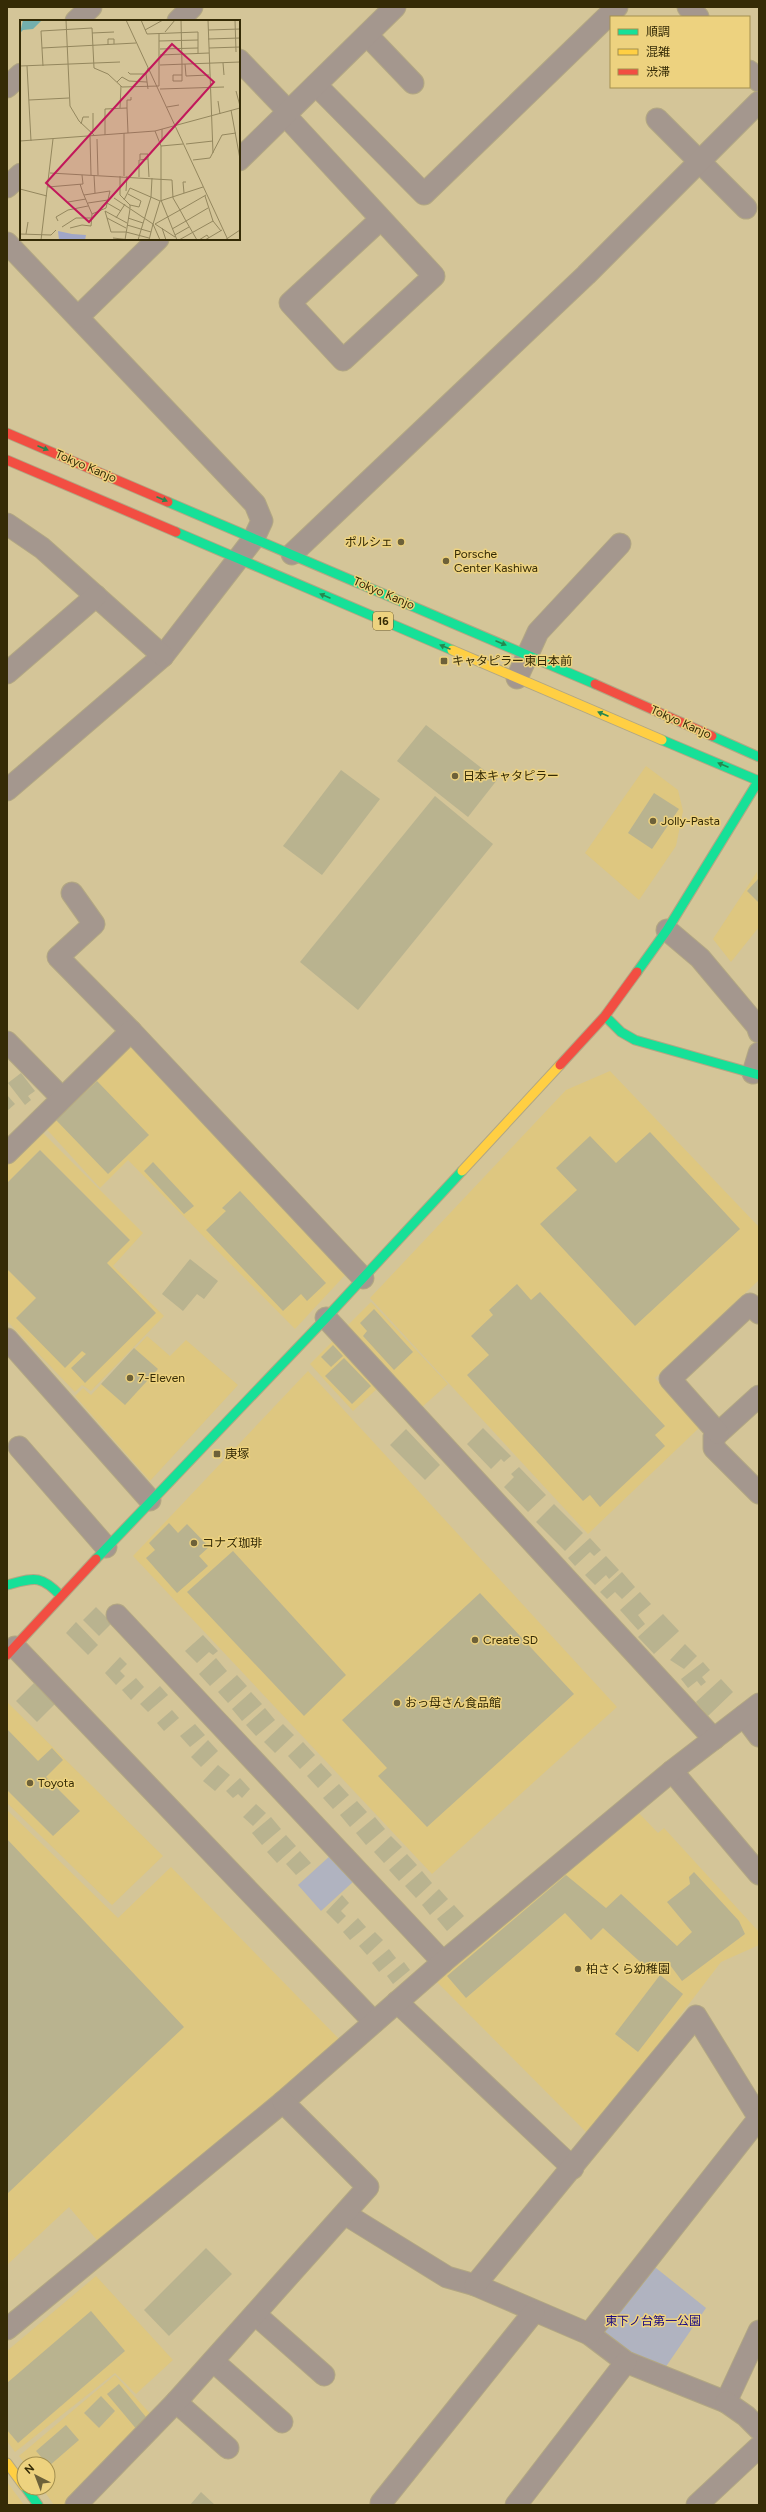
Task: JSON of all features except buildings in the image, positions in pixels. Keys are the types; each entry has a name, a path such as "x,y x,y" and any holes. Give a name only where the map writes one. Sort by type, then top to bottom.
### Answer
{"main road":[{"name":"Tokyo Kanjo","path":"7,433 527,654 759,757"},
{"name":"Tokyo Kanjo","path":"7,460 759,780"},
{"path":"11,1651 150,1500 326,1318 605,1016 667,930 759,780"},
{"path":"605,1016 621,1032 635,1040 756,1074"},
{"path":"8,1583 39,1578 46,1580 62,1596"},
{"path":"7,2463 16,2475"},
{"path":"32,2496 38,2505"}],"street":[{"path":"77,20 91,7"},
{"path":"240,159 395,7"},
{"path":"316,84 424,194 617,7"},
{"path":"688,7 697,16"},
{"path":"367,35 413,83"},
{"path":"240,61 434,276 343,360 290,303 381,219"},
{"path":"750,72 759,81"},
{"path":"7,87 20,75"},
{"path":"292,554 586,274 759,102"},
{"path":"657,119 746,208"},
{"path":"7,187 20,175"},
{"path":"78,317 157,240"},
{"path":"7,244 255,504 262,521 254,538 163,656 7,790"},
{"path":"8,532 42,548 163,656"},
{"path":"517,678 538,632 620,544"},
{"path":"7,672 96,596"},
{"path":"72,893 94,924 58,958 131,1031 363,1278"},
{"path":"667,930 700,958 757,1026 759,1032"},
{"path":"7,1153 131,1031"},
{"path":"7,1042 62,1098"},
{"path":"756,1074 759,1052"},
{"path":"718,1433 670,1379 750,1304 759,1313"},
{"path":"326,1318 714,1738"},
{"path":"7,1339 150,1500"},
{"path":"759,1396 714,1437 714,1448 759,1493"},
{"path":"19,1446 106,1547"},
{"path":"117,1615 443,1962"},
{"path":"11,1651 374,2022"},
{"path":"7,2329 283,2102 443,1962 672,1771 751,1710 759,1736"},
{"path":"672,1771 759,1874"},
{"path":"397,2002 573,2168"},
{"path":"475,2286 696,2016 759,2118 589,2334"},
{"path":"76,2505 176,2402 368,2187 283,2102"},
{"path":"345,2214 447,2277 475,2286 589,2334 626,2362 726,2402 746,2416 759,2430"},
{"path":"381,2503 534,2312"},
{"path":"255,2314 324,2375"},
{"path":"726,2402 759,2331"},
{"path":"213,2361 282,2422"},
{"path":"516,2505 626,2362"},
{"path":"176,2402 228,2448"},
{"path":"697,2505 759,2448"}],"shaded area":[{"path":"646,766 678,790 683,811 676,846 639,900 585,853"},
{"path":"757,872 759,927 731,962 713,939"},
{"path":"131,1044 347,1273 295,1329 128,1160 100,1188 42,1124"},
{"path":"610,1071 759,1227 759,1280 655,1378 700,1427 588,1534 370,1298 566,1090"},
{"path":"39,1129 143,1233 113,1266 164,1316 91,1391 82,1385 75,1392 7,1321 7,1161"},
{"path":"371,1302 448,1384 422,1407 347,1326"},
{"path":"147,1336 170,1356 186,1340 238,1385 150,1481 75,1396 83,1388 91,1395"},
{"path":"335,1339 380,1386 353,1411 310,1364"},
{"path":"308,1371 617,1707 432,1874 133,1556"},
{"path":"7,1702 163,1856 112,1905 7,1803"},
{"name":"柏さくら幼稚園","path":"635,1809 658,1833 664,1828 759,1932 759,1945 721,1962 589,2135 432,1977"},
{"path":"7,1810 118,1918 171,1867 340,2040 101,2245 69,2207 7,2265"},
{"path":"96,2276 173,2360 136,2394 115,2373 15,2452 7,2441 7,2351"},
{"path":"115,2375 155,2419 67,2505 54,2505 48,2496 56,2496 56,2456 19,2456"},
{"path":"7,2482 24,2505 7,2505"}],"green space":[{"path":"331,1855 354,1881 321,1911 298,1885"},
{"name":"東下ノ台第一公園","path":"651,2264 706,2308 665,2368 625,2354 597,2333"}],"traffic: fast":[{"path":"168,502 595,684"},
{"path":"176,532 452,650"},
{"path":"712,736 759,757"},
{"path":"662,740 759,781"},
{"path":"637,972 667,930 759,780"},
{"path":"605,1016 621,1032 635,1040 759,1075"},
{"path":"96,1559 326,1318 462,1171"},
{"path":"7,1585 30,1580 42,1581 48,1584 61,1596"},
{"path":"32,2496 38,2505"}],"traffic: slow":[{"path":"452,650 662,740"},
{"path":"462,1171 560,1065"},
{"path":"7,2463 16,2475"}],"traffic: jam":[{"path":"7,433 168,502"},
{"path":"7,460 176,532"},
{"path":"595,684 712,736"},
{"path":"560,1065 605,1016 637,972"},
{"path":"7,1655 96,1559"}],"place":[{"name":"ポルシェ","path":"401,542"},
{"name":"Porsche Center Kashiwa","path":"446,561"},
{"name":"キャタピラー東日本前","path":"444,661"},
{"name":"日本キャタピラー","path":"455,776"},
{"name":"Jolly-Pasta","path":"653,821"},
{"name":"7-Eleven","path":"130,1378"},
{"name":"庚塚","path":"217,1454"},
{"name":"コナズ珈琲","path":"194,1543"},
{"name":"Create SD","path":"475,1640"},
{"name":"おっ母さん食品館","path":"397,1703"},
{"name":"Toyota","path":"30,1783"},
{"name":"柏さくら幼稚園","path":"578,1969"}]}
